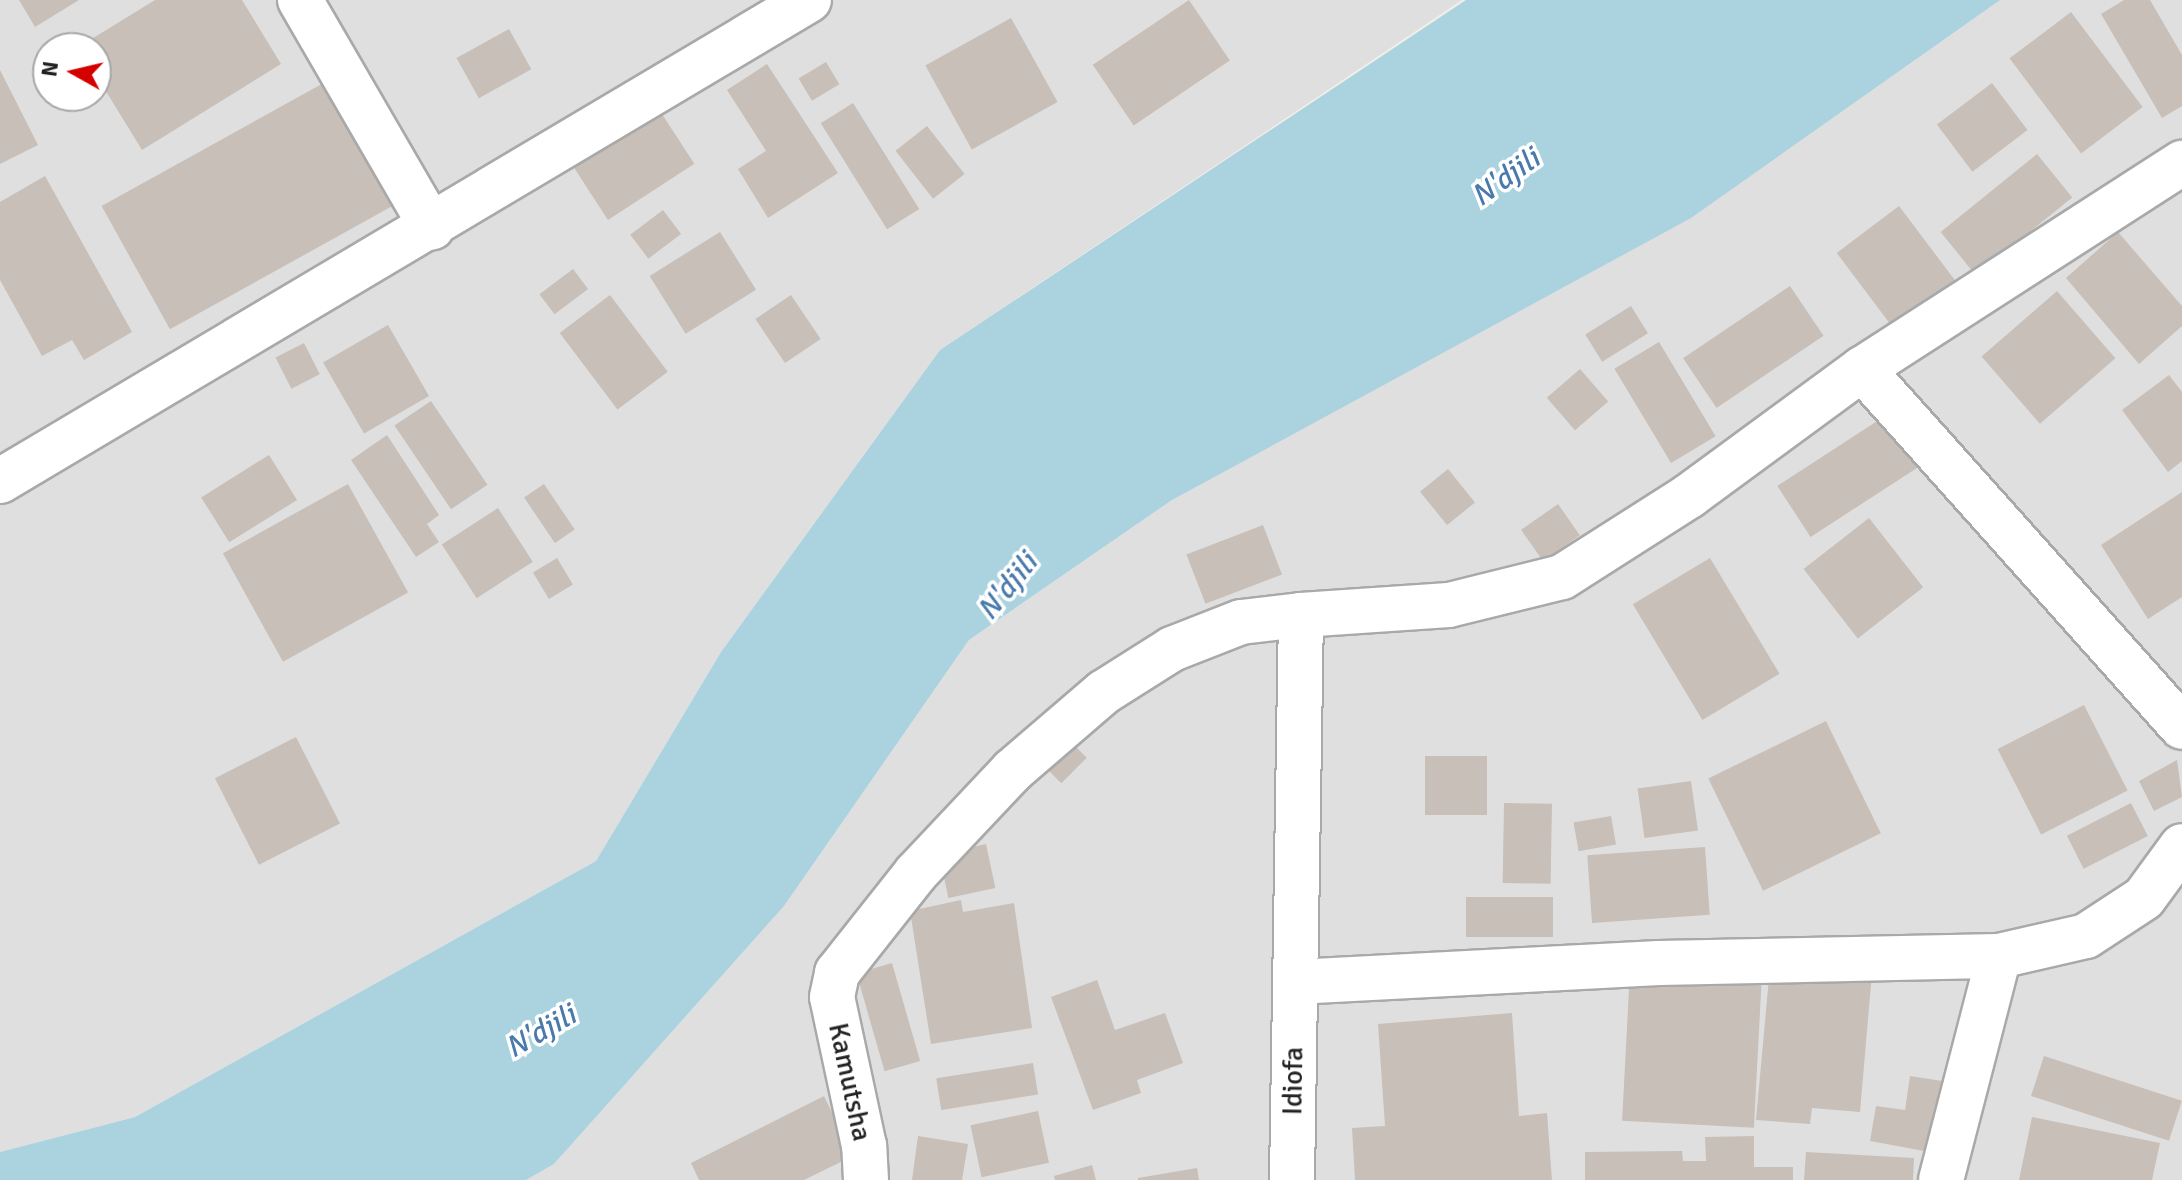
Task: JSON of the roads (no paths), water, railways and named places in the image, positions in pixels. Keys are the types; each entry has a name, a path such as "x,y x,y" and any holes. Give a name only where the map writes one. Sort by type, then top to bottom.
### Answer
{"street":[{"path":"300,0 432,228"},
{"path":"0,481 432,228 809,0"},
{"path":"1301,615 1449,605 1562,577 1689,496 1862,369 2182,163"},
{"path":"1862,369 2182,727"},
{"name":"Idiofa","path":"1292,1180 1301,615"},
{"name":"Kamutsha","path":"866,1180 864,1146 832,984 916,873 1012,771 1104,692 1172,649 1241,622 1301,615"},
{"path":"1295,982 1659,963 1999,956 2086,936 2144,898 2182,846"},
{"path":"1941,1180 1999,956"}],"water":[{"name":"N'djili","path":"1466,0 2000,0 1691,218 1172,500 969,640 784,906 554,1164 526,1180 0,1180 0,1152 135,1117 596,861 721,652 940,350"}]}
